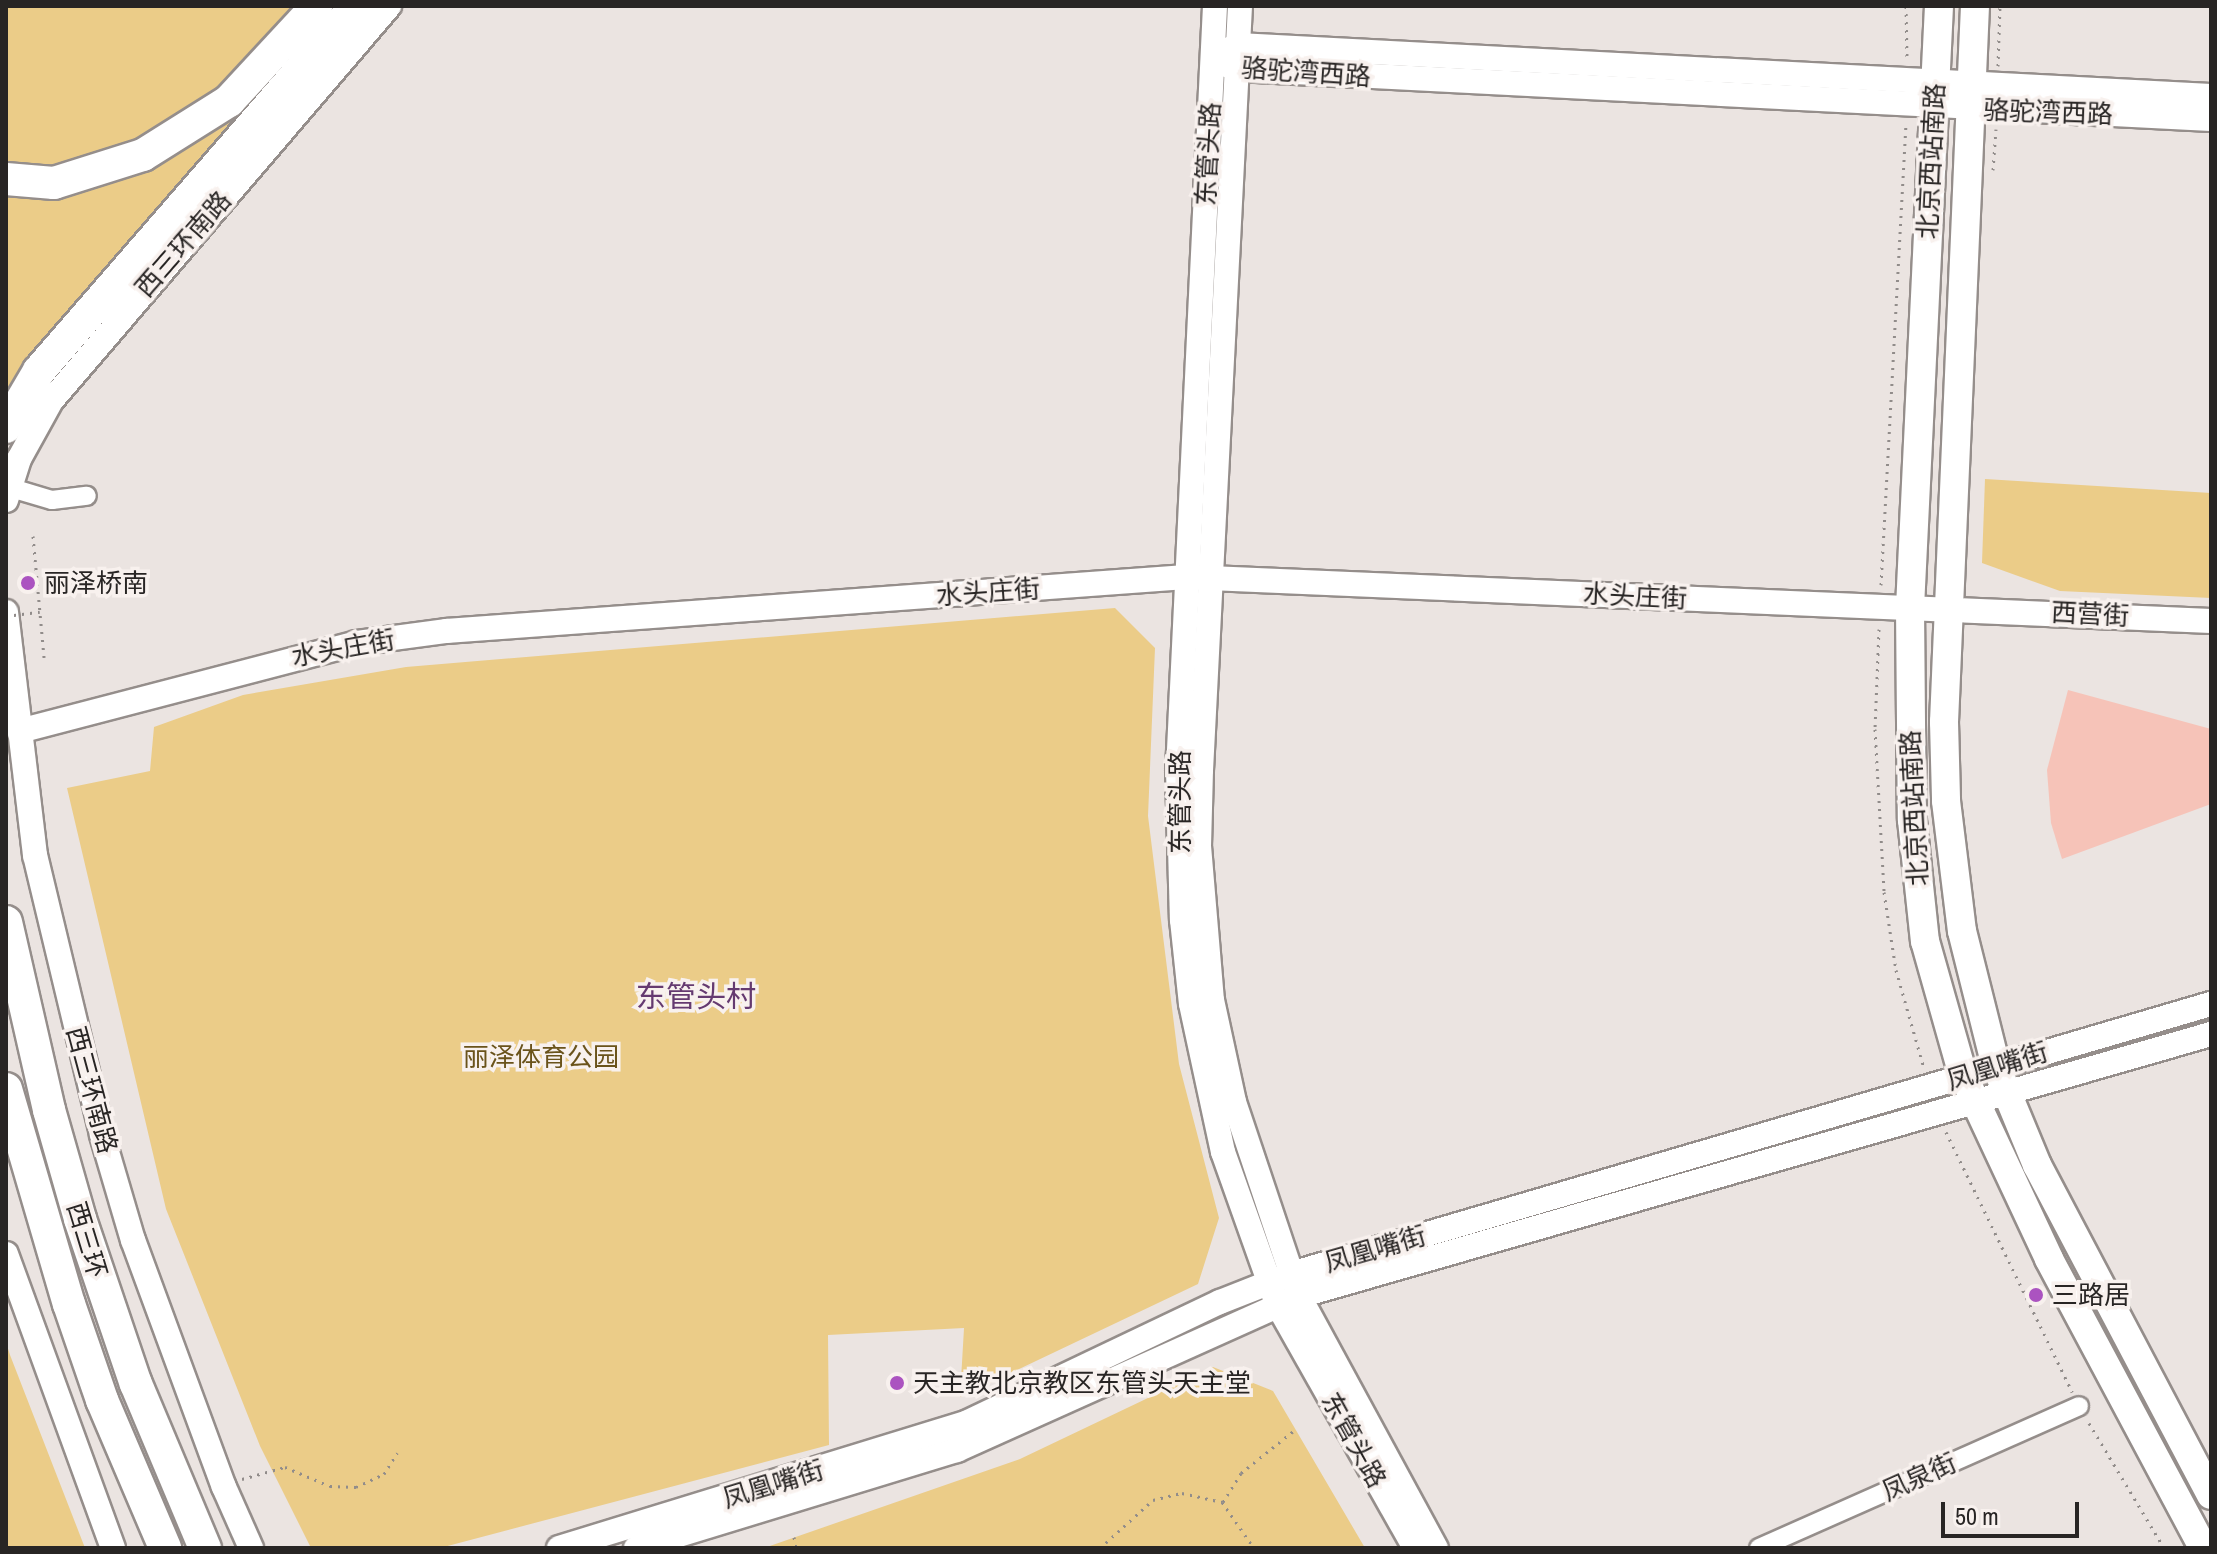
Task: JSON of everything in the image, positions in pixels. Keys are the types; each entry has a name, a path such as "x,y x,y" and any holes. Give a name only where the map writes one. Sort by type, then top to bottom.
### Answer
{"highway":[{"path":"6,179 54,183 143,155 229,101 317,6"},
{"path":"6,427 39,371 356,6"},
{"name":"西三环","path":"6,922 80,1219 136,1384 205,1548"},
{"name":"西三环","path":"6,1089 69,1304 102,1400 165,1548"}],"main road":[{"name":"北京西站南路","path":"1939,6 1910,607 1914,862 1934,982 1963,1075 2049,1259 2203,1548"},
{"name":"北京西站南路","path":"1975,6 1984,96 1958,607 1944,722 1951,861 1962,931 2005,1093 2065,1225 2211,1495"}],"street":[{"name":"西三环南路","path":"7,494 51,401 389,6"},
{"name":"东管头路","path":"1215,6 1186,577 1179,832 1191,1004 1223,1152 1284,1289 1415,1548"},
{"name":"东管头路","path":"1240,6 1199,846 1211,987 1234,1102 1284,1289 1436,1548"},
{"name":"骆驼湾西路","path":"1212,59 1237,57 1984,96 2211,96"},
{"name":"骆驼湾西路","path":"1984,96 2211,119"},
{"path":"7,494 52,500 87,496"},
{"name":"水头庄街","path":"19,731 356,643 446,631 1186,577 1958,607"},
{"name":"西营街","path":"1958,607 2211,621"},
{"name":"西三环南路","path":"6,614 35,855 102,1135 133,1240 224,1487 251,1548"},
{"name":"凤凰嘴街","path":"559,1548 968,1422 1284,1289 1963,1075 2211,1004"},
{"name":"凤凰嘴街","path":"636,1548 957,1450 1284,1289 1977,1101 2211,1034"},
{"path":"6,1254 113,1548"},
{"name":"凤泉街","path":"1759,1548 2079,1406"}],"path":[{"path":"1992,185 1984,96 2000,6"},
{"path":"33,536 44,658"},
{"path":"6,614 40,612"},
{"path":"1222,1502 1241,1473 1296,1429"},
{"path":"224,1487 266,1468 285,1467 330,1486 356,1487 384,1474 397,1453"},
{"path":"1100,1548 1153,1500 1182,1493 1222,1502 1254,1548"},
{"path":"794,1537 796,1548"}],"green space":[{"path":"6,6 295,6 293,67 6,410"},
{"path":"1985,479 2211,493 2211,598 2060,591 1982,563"},
{"name":"丽泽体育公园","path":"1115,608 1155,648 1148,816 1179,1064 1219,1218 1198,1284 960,1397 964,1328 828,1335 829,1445 440,1548 311,1548 260,1446 166,1209 67,788 150,771 154,727 243,695 406,667"},
{"path":"6,1342 10,1355 85,1548 6,1548"},
{"path":"1213,1367 1273,1391 1365,1548 764,1548 1020,1459"}],"building":[{"path":"2068,690 2211,729 2211,804 2062,859 2051,823 2047,770"}],"place":[{"name":"丽泽桥南","path":"28,583"},
{"name":"三路居","path":"2036,1295"},
{"name":"天主教北京教区东管头天主堂","path":"897,1383"}],"district":[{"name":"东管头村","path":"696,996"}]}
